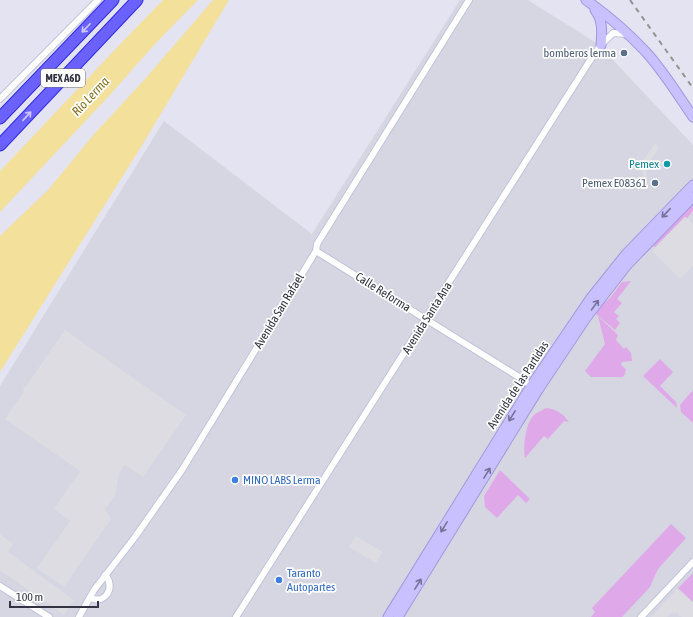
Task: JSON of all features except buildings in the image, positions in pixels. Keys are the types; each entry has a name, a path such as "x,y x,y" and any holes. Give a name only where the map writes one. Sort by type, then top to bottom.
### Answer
{"highway":[{"name":"MEX A6D","path":"0,118 114,0"},
{"path":"126,12 137,0"},
{"path":"126,12 135,8 145,0"},
{"name":"MEX A6D","path":"0,145 126,12"}],"main road":[{"path":"587,0 636,42 659,67 693,117"},
{"path":"587,0 599,15 601,21 601,45"},
{"name":"Avenida de las Partidas","path":"388,617 531,386 577,317 630,250 693,185"},
{"name":"Avenida de las Partidas","path":"398,617 538,390 586,318 627,265 693,197"}],"street":[{"path":"0,99 98,0"},
{"name":"Avenida San Rafael","path":"79,617 105,575 135,537 182,470 316,250 317,244 469,0"},
{"name":"Avenida Santa Ana","path":"236,617 601,45 613,33 627,34"},
{"name":"Calle Reforma","path":"316,250 531,386"},
{"path":"641,617 693,562"},
{"path":"90,598 101,600 106,596 110,584 105,575"},
{"path":"0,586 49,617"}],"shaded area":[{"path":"460,0 528,0 598,44 693,145 693,617 0,617 0,386 164,121 312,234"},
{"path":"655,143 659,147 647,168 647,184 644,182 641,164"},
{"path":"693,199 693,211 655,247 653,246 666,226"},
{"path":"685,217 693,224 693,266 680,279 652,251"},
{"path":"631,281 617,299 622,303 614,312 619,316 616,319 620,323 615,330 596,314 599,307 610,298 622,282"},
{"path":"598,316 618,335 616,340 624,349 626,347 631,353 632,361 622,362 621,365 626,369 623,377 591,377 585,371 605,344"},
{"path":"65,330 186,415 143,477 125,465 119,473 115,496 105,509 111,519 64,587 37,568 70,521 54,509 80,471 5,419 24,391 23,390"},
{"path":"660,359 673,372 660,386 676,402 677,408 643,376"},
{"path":"693,390 693,423 681,412 680,405"},
{"path":"546,408 559,412 569,422 564,421 548,439 544,436 525,458 524,447 529,423 535,414"},
{"path":"500,470 530,499 526,503 518,495 497,518 485,507 484,496"},
{"path":"671,524 686,538 658,569 650,587 622,617 591,617 595,612 592,608"},
{"path":"0,534 13,544 8,552 74,600 64,615 0,570"},
{"path":"356,536 383,552 376,563 349,547"},
{"path":"693,573 693,602 678,588"},
{"path":"677,589 693,603 693,617 682,617 676,612 674,614 672,612 667,617 651,617"}],"water":[{"name":"Río Lerma","path":"163,0 198,0 154,45 109,96 0,212 0,171"},
{"path":"213,0 229,0 141,147 0,372 0,236 48,190 95,133 145,79"}],"railway":[{"path":"630,0 693,88"}],"place":[{"name":"bomberos lerma","path":"624,53"},
{"name":"Pemex","path":"667,164"},
{"name":"Pemex E08361","path":"655,183"},
{"name":"MINO LABS Lerma","path":"235,480"},
{"name":"Taranto Autopartes","path":"279,580"}]}
